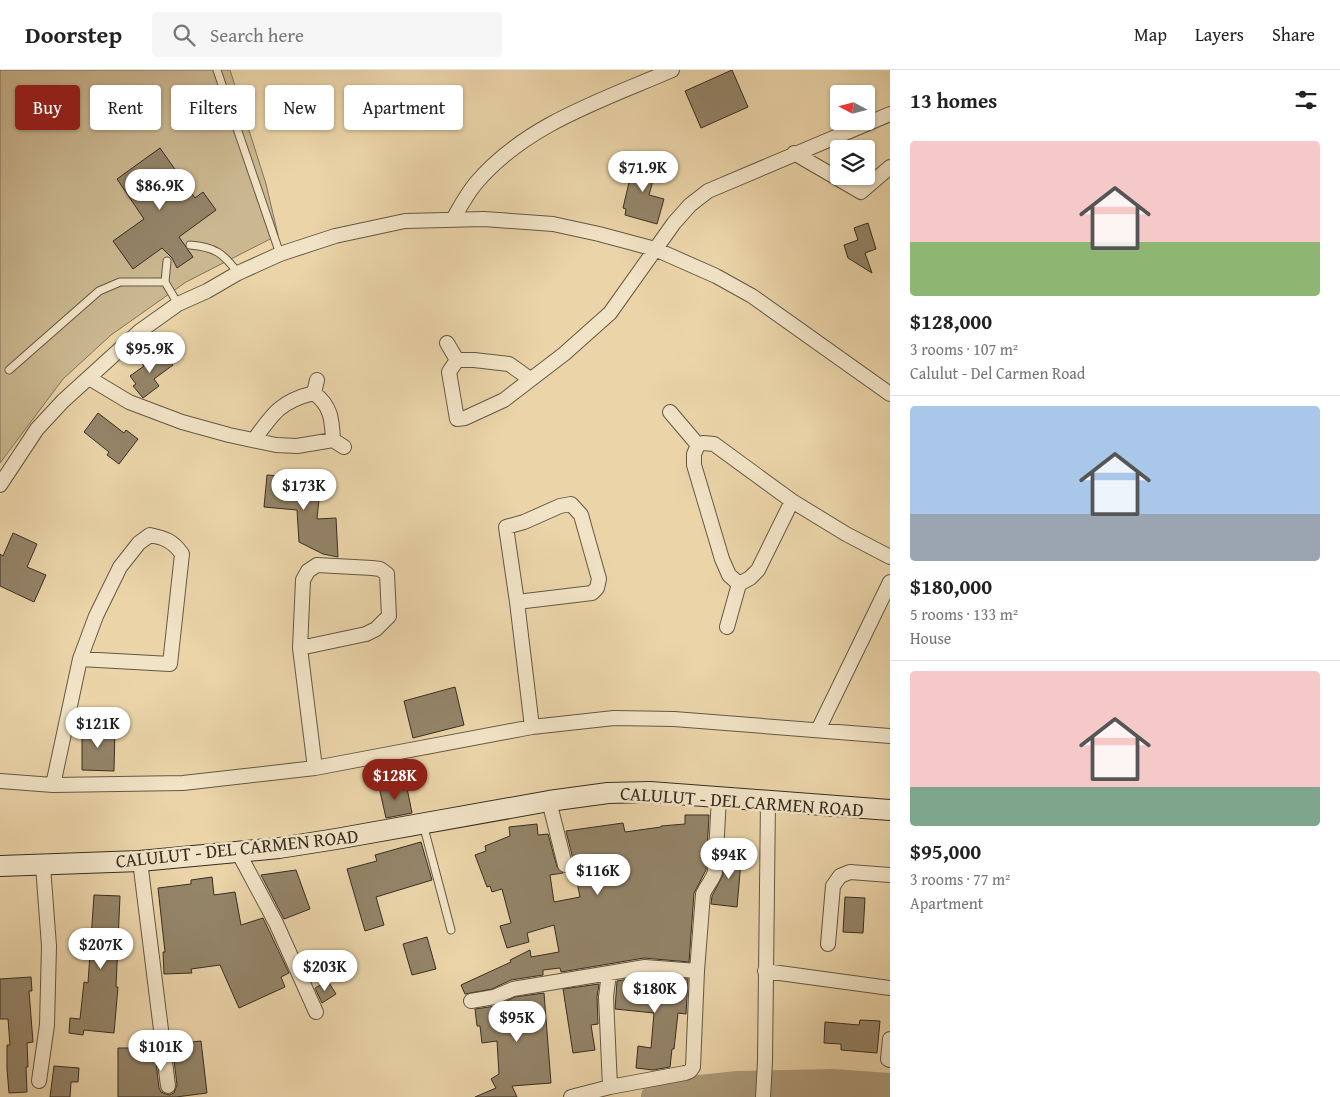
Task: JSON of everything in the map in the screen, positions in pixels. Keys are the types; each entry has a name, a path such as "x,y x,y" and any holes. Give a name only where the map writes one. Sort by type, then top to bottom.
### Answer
{"main road":[{"name":"CALULUT - DEL CARMEN ROAD","path":"0,866 43,866 140,861 238,852 317,842 549,801 608,793 650,792 890,810"}],"street":[{"path":"453,218 475,184 518,143 549,124 672,70"},
{"path":"457,360 449,372 457,419 464,418 504,400 564,354 610,313 690,205 708,191 890,114"},
{"path":"794,153 861,192 890,168"},
{"path":"0,485 37,429 63,401 140,331 178,304 280,254 335,236 405,221 453,218 553,224 599,234 655,250 716,276 752,296 890,394"},
{"path":"447,343 457,360"},
{"path":"457,360 509,364 530,379"},
{"path":"89,378 129,402 182,422 229,435 276,445 297,446 338,443 330,412 316,386 275,411 254,440"},
{"path":"670,412 698,445"},
{"path":"739,584 729,575 722,559 696,474 694,454 698,445 703,443 714,444 792,501 846,534 890,557"},
{"path":"727,627 739,584 750,578 758,570 792,501"},
{"path":"517,602 592,593 596,588 598,579 581,515 572,504 560,506 524,522 506,527 532,727"},
{"path":"53,785 80,660 96,616 120,567 139,543 150,535 163,537 174,544 182,554 170,664 80,660"},
{"path":"300,648 366,634 376,629 388,616 387,574 380,569 317,565 308,571 303,580 300,648 315,768"},
{"path":"818,730 890,582"},
{"path":"0,781 53,785 183,783 315,768 532,727 614,718 674,718 890,736"},
{"path":"571,1097 690,1072 694,1067 697,971 703,894 706,887 712,881 715,872 719,797"},
{"path":"763,1097 768,800"},
{"path":"549,801 565,864"},
{"path":"238,852 276,923 316,1012"},
{"path":"140,861 168,1086"},
{"path":"38,1081 47,1025 49,946 43,866"},
{"path":"828,944 833,886 840,876 850,872 890,875"},
{"path":"471,1001 494,997 513,989 645,967 697,971"},
{"path":"765,971 890,988"},
{"path":"610,973 606,997 610,1088"},
{"path":"890,1039 888,1059 890,1060"}],"lane":[{"path":"217,70 280,254"},
{"path":"190,245 205,246 217,250 238,273"},
{"path":"167,261 165,282 178,304"},
{"path":"9,370 99,291 120,282 165,282"},
{"path":"423,824 451,930"}],"shaded area":[{"path":"0,70 230,70 235,85 171,85 171,130 249,130 266,184 278,235 186,282 111,335 63,379 0,463"}],"building":[{"path":"732,70 748,107 701,128 685,91"},
{"path":"160,148 195,198 203,192 216,210 179,237 193,257 177,268 172,258 162,248 133,269 113,241 144,219 117,179"},
{"path":"635,157 658,163 649,195 664,199 657,224 625,215 626,209 623,208"},
{"path":"868,223 876,249 865,253 872,273 848,258 844,245 858,240 854,228"},
{"path":"154,353 157,358 164,353 173,365 154,379 159,386 143,398 133,386 136,384 130,376 144,366 141,363"},
{"path":"98,413 124,433 126,430 138,439 119,464 107,455 109,452 84,432"},
{"path":"267,475 321,479 317,519 336,518 338,557 323,554 299,542 297,510 264,507"},
{"path":"13,533 37,544 27,567 46,575 34,602 0,586 0,554 3,556"},
{"path":"455,687 464,725 413,738 404,701"},
{"path":"82,727 115,728 114,771 82,770"},
{"path":"397,783 398,790 407,788 412,813 386,818 379,787"},
{"path":"685,815 709,815 706,870 694,893 689,962 644,958 561,972 560,968 543,970 543,975 511,980 492,989 465,994 461,985 511,962 510,960 530,950 531,957 559,952 554,925 527,933 529,942 507,948 500,926 511,923 502,889 492,892 490,886 487,887 475,855 486,851 485,846 510,836 509,827 537,824 538,835 548,834 557,867 563,873 550,875 554,902 580,897 575,872 569,873 574,863 566,831 623,823 625,832 685,824"},
{"path":"421,842 432,880 376,897 384,925 365,931 347,869 377,861 375,855"},
{"path":"725,849 742,850 737,907 711,904 712,896 723,875"},
{"path":"296,870 310,909 284,919 261,875"},
{"path":"212,877 214,895 235,892 241,925 263,918 289,973 281,977 285,987 239,1008 220,965 191,969 192,973 164,974 163,952 165,952 158,888 191,884 191,880"},
{"path":"94,895 120,896 116,987 118,987 114,1033 84,1030 83,1035 69,1033 70,1018 80,1019 84,982 88,983"},
{"path":"845,897 865,898 863,933 843,932"},
{"path":"427,937 436,969 412,975 403,944"},
{"path":"645,976 688,979 686,1014 678,1013 670,1067 653,1070 636,1068 638,1046 651,1048 654,1013 615,1009 617,981"},
{"path":"31,977 32,991 29,991 33,1042 27,1043 27,1092 9,1093 7,1069 7,1045 10,1045 8,1019 0,1019 0,979"},
{"path":"328,981 336,994 322,1003 315,988"},
{"path":"599,984 597,997 598,1024 591,1025 595,1050 573,1053 563,989"},
{"path":"544,993 551,1083 512,1086 517,1097 475,1097 496,1088 491,1079 499,1074 497,1041 482,1043 475,1009 496,1006 515,997"},
{"path":"860,1020 880,1021 877,1053 841,1050 841,1044 824,1043 825,1022 859,1025"},
{"path":"201,1041 207,1093 176,1097 118,1097 118,1048 134,1048 134,1054 155,1054 159,1088 161,1092 169,1095 174,1093 177,1085 172,1044"},
{"path":"54,1066 79,1068 78,1082 71,1082 70,1097 50,1097"}],"waterway":[{"path":"656,1097 662,1094 738,1086 832,1084 890,1088"}]}
